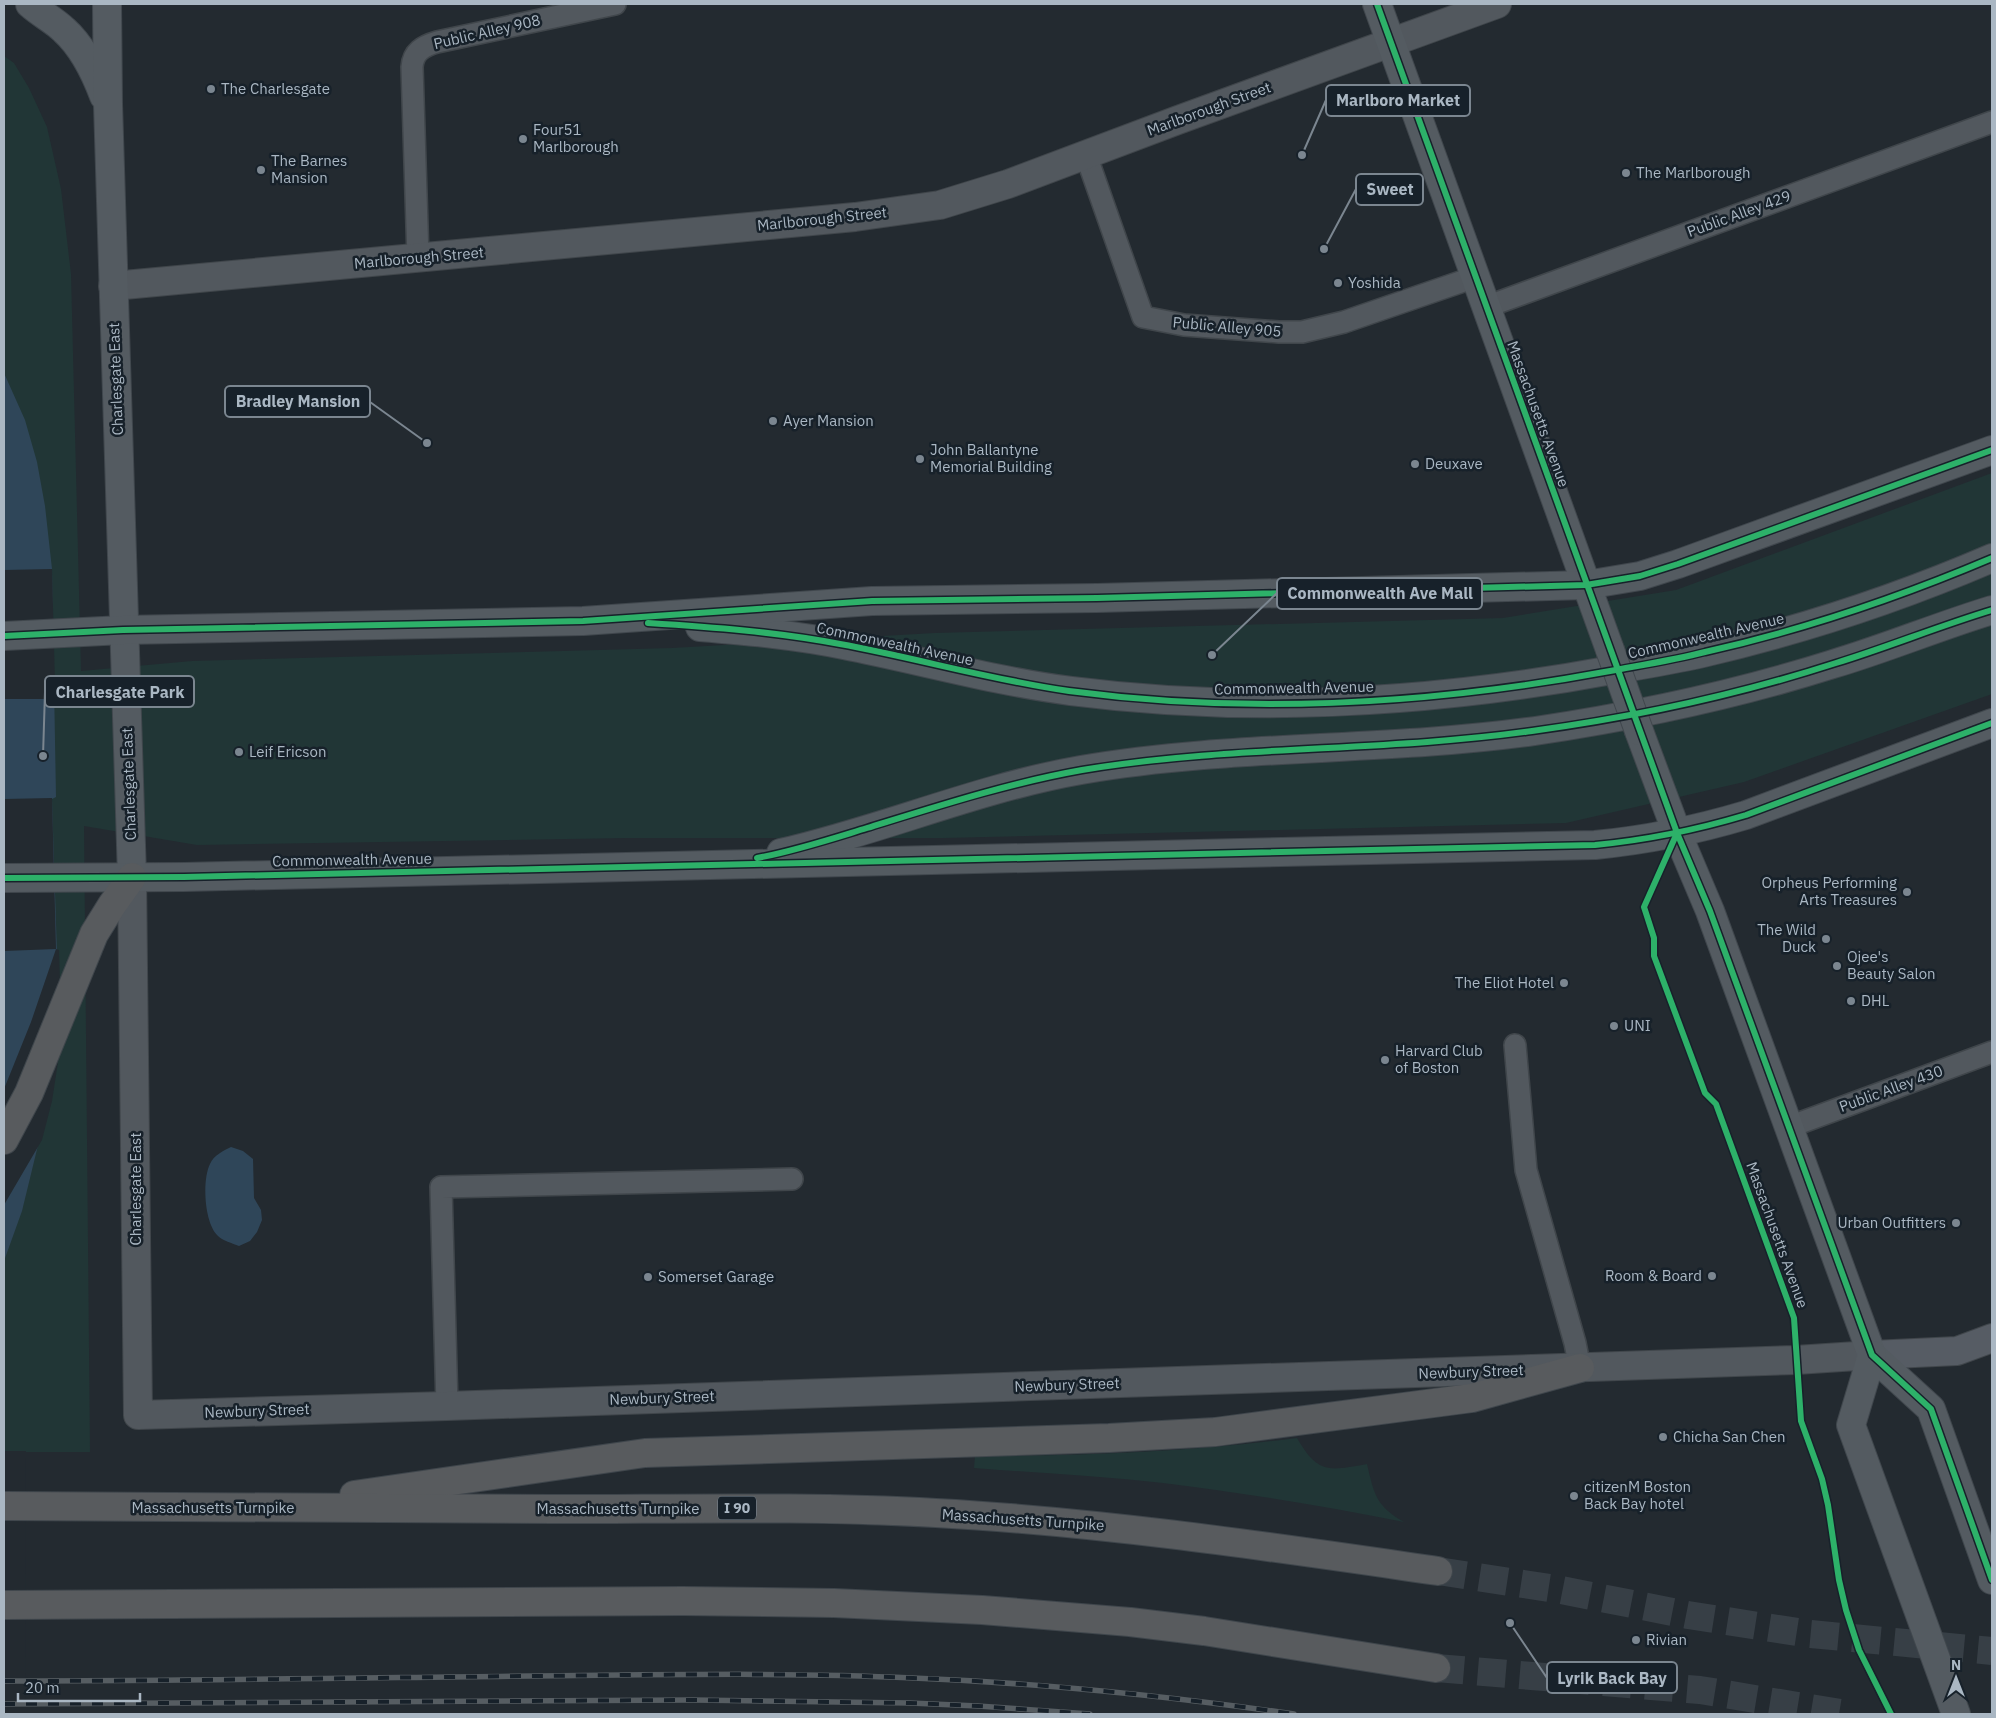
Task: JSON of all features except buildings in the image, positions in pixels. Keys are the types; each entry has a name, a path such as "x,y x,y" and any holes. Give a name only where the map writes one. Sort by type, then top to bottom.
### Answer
{"highway":[{"path":"4,1140 29,1094 83,961 102,920 132,877"},
{"path":"256,1509 645,1454 1109,1438 1215,1432 1472,1398 1580,1368"},
{"name":"Massachusetts Turnpike","path":"4,1506 256,1509 785,1508 935,1513 1067,1522 1161,1532 1438,1572"},
{"path":"4,1605 834,1603 982,1610 1130,1622 1214,1633 1436,1668"}],"main road":[{"path":"30,4 65,30 96,75 108,104"},
{"name":"Charlesgate East","path":"107,4 113,286 132,877"},
{"name":"Massachusetts Avenue","path":"1377,4 1639,731 1677,833 1710,911 1872,1355 1931,1409 1992,1580"},
{"name":"Commonwealth Avenue","path":"4,636 123,630 583,621 872,601 1097,598 1586,585 1640,576 1678,564 1992,450"},
{"name":"Commonwealth Avenue","path":"583,621 682,625 808,638 876,651 1000,680 1071,691 1221,703 1333,703 1480,691 1573,678 1702,653 1771,635 1879,602 1948,577 1992,558"},
{"name":"Commonwealth Avenue","path":"700,865 783,853 1004,787 1078,771 1224,753 1420,744 1500,736 1662,709 1762,685 1825,667 1992,610"},
{"name":"Commonwealth Avenue","path":"4,878 132,877 1580,846 1650,839 1746,814 1992,723"},
{"name":"Newbury Street","path":"1872,1355 1957,1351 1992,1338"},
{"path":"1872,1355 1851,1425 1956,1714"}],"street":[{"name":"Marlborough Street","path":"113,286 855,217 940,205 1008,184 1497,4"},
{"name":"Charlesgate East","path":"132,877 138,1415"},
{"name":"Newbury Street","path":"138,1415 1580,1368 1796,1360 1872,1355"}],"lane":[{"name":"Public Alley 908","path":"418,258 412,67 417,54 423,47 437,42 615,4"},
{"name":"Public Alley 429","path":"1486,306 1992,122"},
{"name":"Public Alley 905","path":"1086,155 1143,317 1184,325 1302,332 1344,322 1475,276"},
{"path":"1515,1045 1526,1170 1575,1343 1580,1368"},
{"name":"Public Alley 430","path":"1789,1127 1992,1052"},
{"path":"447,1406 441,1187 792,1179"}],"green space":[{"path":"4,56 14,63 29,88 47,127 61,189 71,274 81,671 192,661 672,648 935,633 1503,618 1676,590 1992,473 1992,694 1744,782 1566,823 943,838 626,838 197,845 84,826 90,1452 4,1452"},
{"path":"1297,1438 1311,1458 1325,1467 1343,1468 1367,1464 1374,1491 1382,1505 1404,1522 1284,1500 1163,1483 974,1468 975,1456 1136,1452 1217,1447"}],"water":[{"path":"4,373 25,420 37,462 45,506 52,569 56,797 52,799 59,1016 49,1100 22,1211 4,1261"},
{"path":"231,1147 243,1151 253,1159 254,1198 261,1210 262,1220 257,1232 250,1241 239,1246 222,1239 213,1230 207,1212 205,1190 207,1171 210,1164 216,1156"}],"pier":[{"path":"52,569 55,684 53,699 4,699 4,570"},
{"path":"52,798 56,949 4,951 4,799"},
{"path":"56,949 59,950 61,1016 58,1062 52,1101 42,1140 4,1205 4,1089 31,1022"},
{"path":"4,1451 26,1451 25,1714 4,1714"}],"tunnel":[{"path":"1438,1571 1556,1589 1688,1615 1810,1634 1992,1651"},
{"path":"1436,1668 1700,1690 1847,1714"}],"railway":[{"path":"4,1681 769,1674 865,1676 1057,1687 1199,1701 1294,1714"},
{"path":"4,1704 693,1700 910,1703 1090,1714"}],"cycle path":[{"path":"1377,4 1677,833 1710,911 1872,1355 1931,1409 1992,1580"},
{"path":"4,636 123,630 583,621 872,601 1097,598 1586,585 1640,576 1678,564 1992,450"},
{"path":"648,623 792,636 1069,691 1205,703 1341,702 1409,698 1476,691 1543,682 1682,658 1815,623 1887,599 1992,558"},
{"path":"757,858 813,844 1001,788 1082,770 1194,756 1476,738 1647,712 1799,675 1992,610"},
{"path":"4,878 184,877 1595,845 1671,834 1746,815 1992,723"},
{"path":"1677,833 1644,907 1654,938 1654,956 1705,1093 1716,1104 1794,1318 1801,1421 1822,1479 1846,1610 1859,1650 1891,1714"}],"place":[{"name":"The Charlesgate","path":"211,89"},
{"name":"Four51 Marlborough","path":"523,139"},
{"name":"Marlboro Market","path":"1302,155"},
{"name":"The Barnes Mansion","path":"261,170"},
{"name":"The Marlborough","path":"1626,173"},
{"name":"Sweet","path":"1324,249"},
{"name":"Yoshida","path":"1338,283"},
{"name":"Ayer Mansion","path":"773,421"},
{"name":"Bradley Mansion","path":"427,443"},
{"name":"John Ballantyne Memorial Building","path":"920,459"},
{"name":"Deuxave","path":"1415,464"},
{"name":"Commonwealth Ave Mall","path":"1212,655"},
{"name":"Leif Ericson","path":"239,752"},
{"name":"Charlesgate Park","path":"43,756"},
{"name":"Orpheus Performing Arts Treasures","path":"1907,892"},
{"name":"The Wild Duck","path":"1826,939"},
{"name":"Ojee's Beauty Salon","path":"1837,966"},
{"name":"The Eliot Hotel","path":"1564,983"},
{"name":"DHL","path":"1851,1001"},
{"name":"UNI","path":"1614,1026"},
{"name":"Harvard Club of Boston","path":"1385,1060"},
{"name":"Urban Outfitters","path":"1956,1223"},
{"name":"Room & Board","path":"1712,1276"},
{"name":"Somerset Garage","path":"648,1277"},
{"name":"Chicha San Chen","path":"1663,1437"},
{"name":"citizenM Boston Back Bay hotel","path":"1574,1496"},
{"name":"Lyrik Back Bay","path":"1510,1623"},
{"name":"Rivian","path":"1636,1640"}]}
